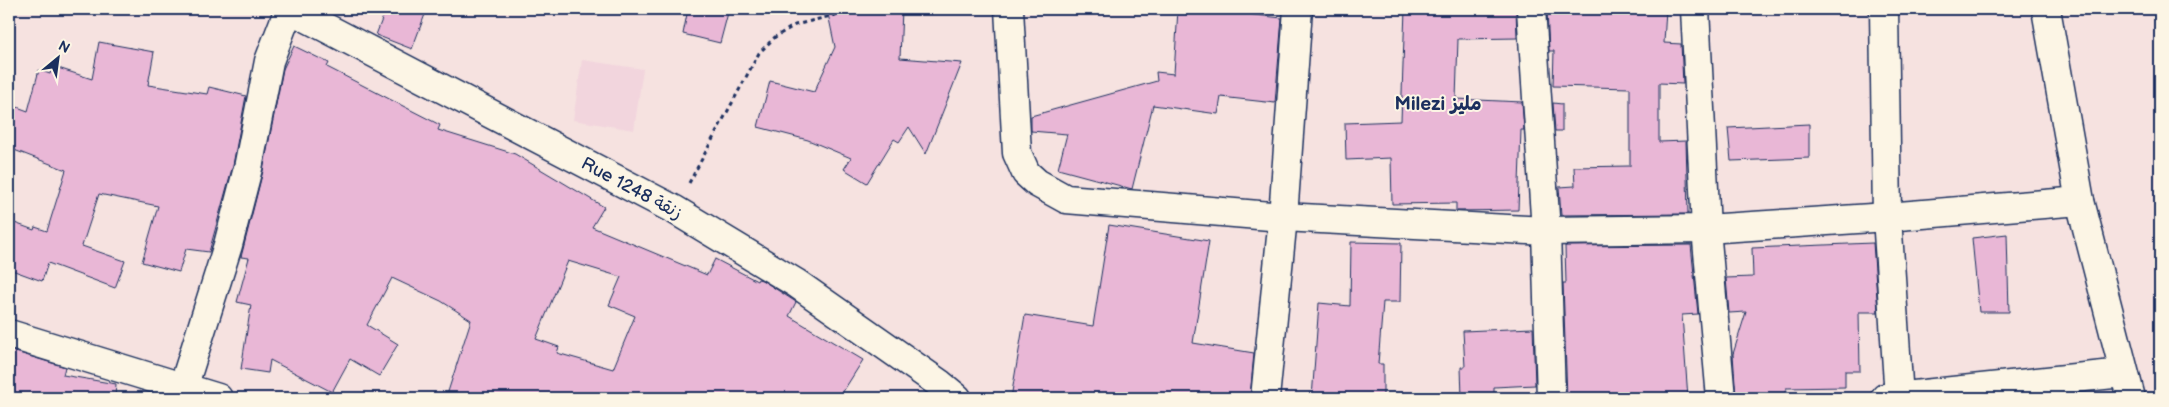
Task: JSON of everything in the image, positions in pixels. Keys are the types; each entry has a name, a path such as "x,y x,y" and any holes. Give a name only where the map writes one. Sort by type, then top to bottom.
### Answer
{"street":[{"name":"Rue 1248 زنقة","path":"290,9 675,210 796,283 940,384 957,398"},
{"path":"184,388 228,245 246,177 269,61 290,9"},
{"path":"1009,9 1017,153 1026,173 1037,183 1066,199 1283,217 1546,231 1706,229 1887,217 2080,201"},
{"path":"1266,398 1283,217 1298,9"},
{"path":"1531,9 1546,231 1551,398"},
{"path":"1696,9 1706,229 1721,398"},
{"path":"1884,9 1887,217 1895,398 2123,373"},
{"path":"2046,9 2080,201 2131,398"},
{"path":"9,334 218,398"}],"path":[{"path":"675,210 759,53 775,37 795,25 859,9"}],"shaded area":[{"path":"582,60 643,69 634,130 573,120"}],"building":[{"path":"386,9 427,9 412,49 376,35"},
{"path":"688,9 729,9 720,43 683,34"},
{"path":"827,9 902,9 900,58 962,63 926,154 909,127 899,142 894,139 867,183 844,169 851,158 808,140 758,127 770,81 814,92 835,47"},
{"path":"1178,9 1239,9 1238,13 1282,18 1275,103 1221,97 1218,114 1153,105 1132,189 1058,169 1067,134 1031,131 1031,116 1157,81 1156,72 1174,74"},
{"path":"1405,9 1516,9 1517,38 1458,39 1456,99 1522,102 1524,130 1521,130 1518,210 1456,211 1456,203 1392,204 1391,158 1346,160 1345,123 1401,121"},
{"path":"1547,9 1666,9 1664,43 1681,44 1683,84 1659,83 1659,142 1686,141 1688,214 1561,215 1559,187 1575,186 1574,167 1630,166 1630,88 1553,86 1554,51 1549,51"},
{"path":"99,42 154,52 148,85 207,94 209,87 246,96 233,165 209,252 186,249 179,272 142,262 158,206 99,194 82,246 125,261 115,288 48,263 42,281 9,269 9,221 34,230 35,227 47,231 66,170 9,148 9,104 28,111 39,70 50,74 52,66 92,79"},
{"path":"294,46 329,63 327,67 440,125 438,130 515,154 604,207 592,227 707,275 715,259 757,281 758,279 762,280 796,302 789,316 863,360 839,398 446,398 471,320 441,301 392,278 367,325 398,344 379,376 350,359 332,392 270,360 268,373 241,369 251,305 237,302 249,258 241,257 263,171 283,69","holes":["568,261 621,277 609,305 635,316 613,369 557,353 559,347 536,339"]},
{"path":"1553,103 1562,104 1562,131 1555,131"},
{"path":"1809,124 1809,158 1731,161 1728,128"},
{"path":"1109,225 1209,241 1193,343 1254,353 1250,398 1011,398 1025,315 1093,326"},
{"path":"2007,234 2009,312 1979,312 1972,238"},
{"path":"1351,242 1401,243 1400,302 1383,302 1378,364 1383,364 1383,398 1312,398 1319,303 1350,306"},
{"path":"1873,243 1878,312 1859,312 1860,371 1845,371 1845,387 1786,388 1786,398 1736,398 1733,354 1746,312 1729,313 1726,278 1753,277 1752,248"},
{"path":"1691,245 1698,314 1682,315 1688,398 1567,398 1563,283 1566,283 1565,246"},
{"path":"1533,328 1535,385 1494,387 1494,398 1462,398 1461,367 1465,367 1463,331"},
{"path":"9,350 65,367 63,375 116,384 115,398 9,398"}],"district":[{"name":"Milezi مليز","path":"1438,103"}]}
